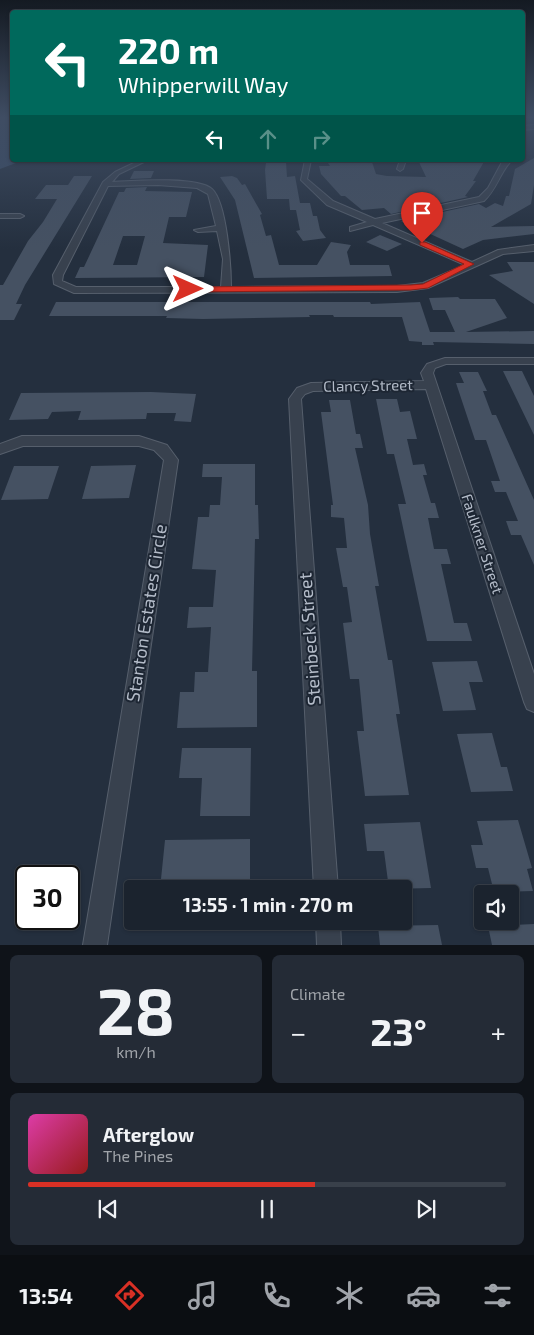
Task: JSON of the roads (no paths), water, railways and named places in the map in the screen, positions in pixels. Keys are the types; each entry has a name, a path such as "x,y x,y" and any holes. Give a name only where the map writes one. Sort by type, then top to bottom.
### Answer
{"street":[{"path":"141,162 117,173 106,184 58,275 57,282 74,290 397,288 425,286 470,264 501,252 534,248"},
{"path":"307,162 303,179 330,203 470,264"},
{"path":"400,169 402,162"},
{"path":"353,229 374,222 480,198 490,192 501,166 506,162"},
{"path":"106,184 200,186 209,190 214,197 227,259 226,289"},
{"path":"0,216 20,216"},
{"path":"198,230 221,228"},
{"name":"Clancy Street","path":"300,391 311,387 431,385 427,373 432,366 445,361 534,361"},
{"name":"Faulkner Street","path":"431,385 534,702"},
{"name":"Steinbeck Street","path":"300,391 295,399 325,880"},
{"name":"Stanton Estates Circle","path":"0,449 22,441 140,440 155,444 167,451 171,460 95,945"},
{"path":"328,930 329,945"}],"water":[{"path":"0,161 19,162 0,169"}]}
